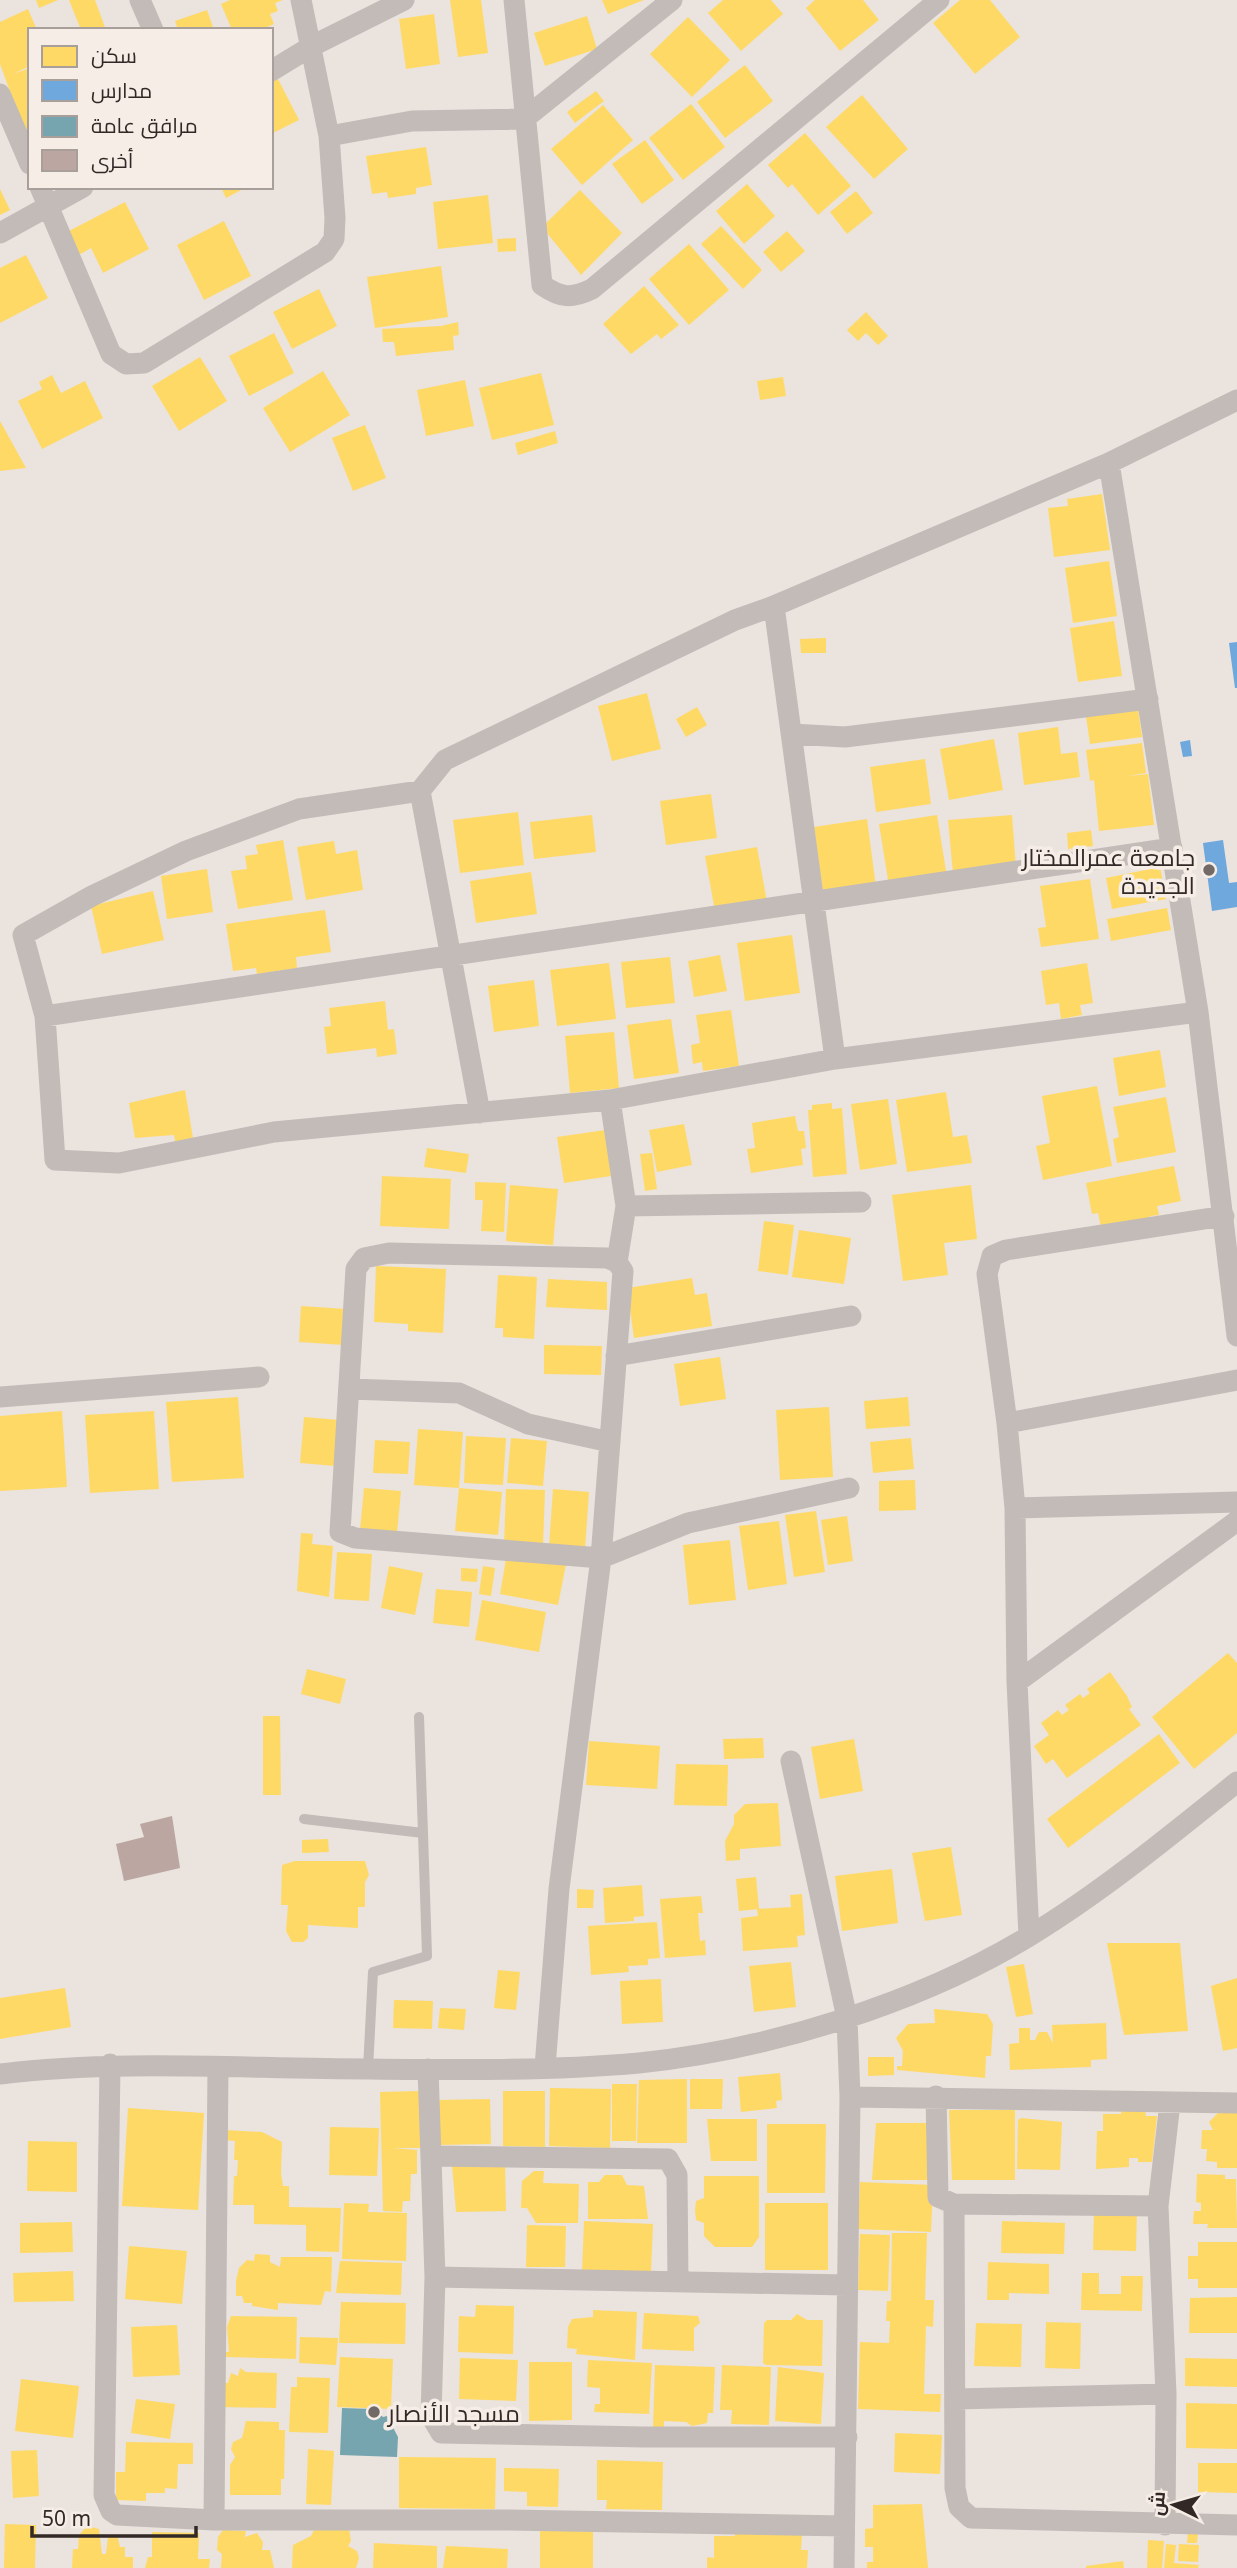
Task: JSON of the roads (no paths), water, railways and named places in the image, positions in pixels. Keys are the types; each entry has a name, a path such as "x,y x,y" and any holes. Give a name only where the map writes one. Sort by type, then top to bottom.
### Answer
{"street":[{"path":"141,0 152,28"},
{"path":"41,189 111,354 126,364 144,363 325,252 334,239 335,218 329,136 301,0"},
{"path":"273,70 312,46 404,0"},
{"path":"514,0 542,285 558,296 575,297 592,289 939,0"},
{"path":"329,136 412,121 524,119 672,0"},
{"path":"0,94 28,159"},
{"path":"0,233 80,189"},
{"path":"1198,1012 835,1059 610,1100 274,1132 119,1163 55,1160 44,1016 23,935 92,896 186,851 299,809 420,791 445,760 735,621 1109,463 1237,400"},
{"path":"1109,463 1198,1012 1237,1336"},
{"path":"774,606 835,1059"},
{"path":"792,734 845,737 1148,699"},
{"path":"420,791 480,1113"},
{"path":"44,1016 1172,848"},
{"path":"610,1100 626,1206 617,1262"},
{"path":"626,1206 861,1202"},
{"path":"1029,1936 1017,1682 1015,1508 1007,1423 987,1274 992,1256 1006,1250 1224,1216"},
{"path":"545,2067 559,1889 601,1558 623,1271 617,1262 607,1258 389,1253 364,1258 356,1269 351,1389 340,1532 355,1538 601,1558 688,1523 849,1488"},
{"path":"616,1356 850,1316"},
{"path":"0,1397 259,1377"},
{"path":"1007,1423 1237,1380"},
{"path":"351,1389 459,1393 528,1424 610,1442"},
{"path":"1015,1508 1237,1503"},
{"path":"1017,1682 1237,1521"},
{"path":"791,1761 847,2018 850,2096 844,2568"},
{"path":"0,2074 110,2064 368,2070 545,2067 638,2063 726,2051 847,2018 931,1986 1029,1936 1103,1886 1237,1782"},
{"path":"110,2064 104,2495 111,2511 117,2515 214,2520 509,2520 844,2526"},
{"path":"214,2520 218,2067"},
{"path":"428,2069 435,2277 431,2416 441,2433 847,2437"},
{"path":"850,2096 1237,2103"},
{"path":"936,2096 938,2197 954,2204 1158,2206"},
{"path":"1165,2525 1166,2394 1158,2206 1170,2103"},
{"path":"431,2156 668,2159 677,2175 678,2282"},
{"path":"954,2204 955,2488 959,2507 971,2518 1237,2525"},
{"path":"435,2277 846,2285"},
{"path":"956,2399 1166,2394"}],"lane":[{"path":"368,2070 373,1972 427,1956 419,1717"},
{"path":"304,1819 423,1833"}],"place":[{"name":"جامعة عمرالمختار الجديدة","path":"1209,870"},
{"name":"مسجد الأنصار","path":"374,2412"}]}
